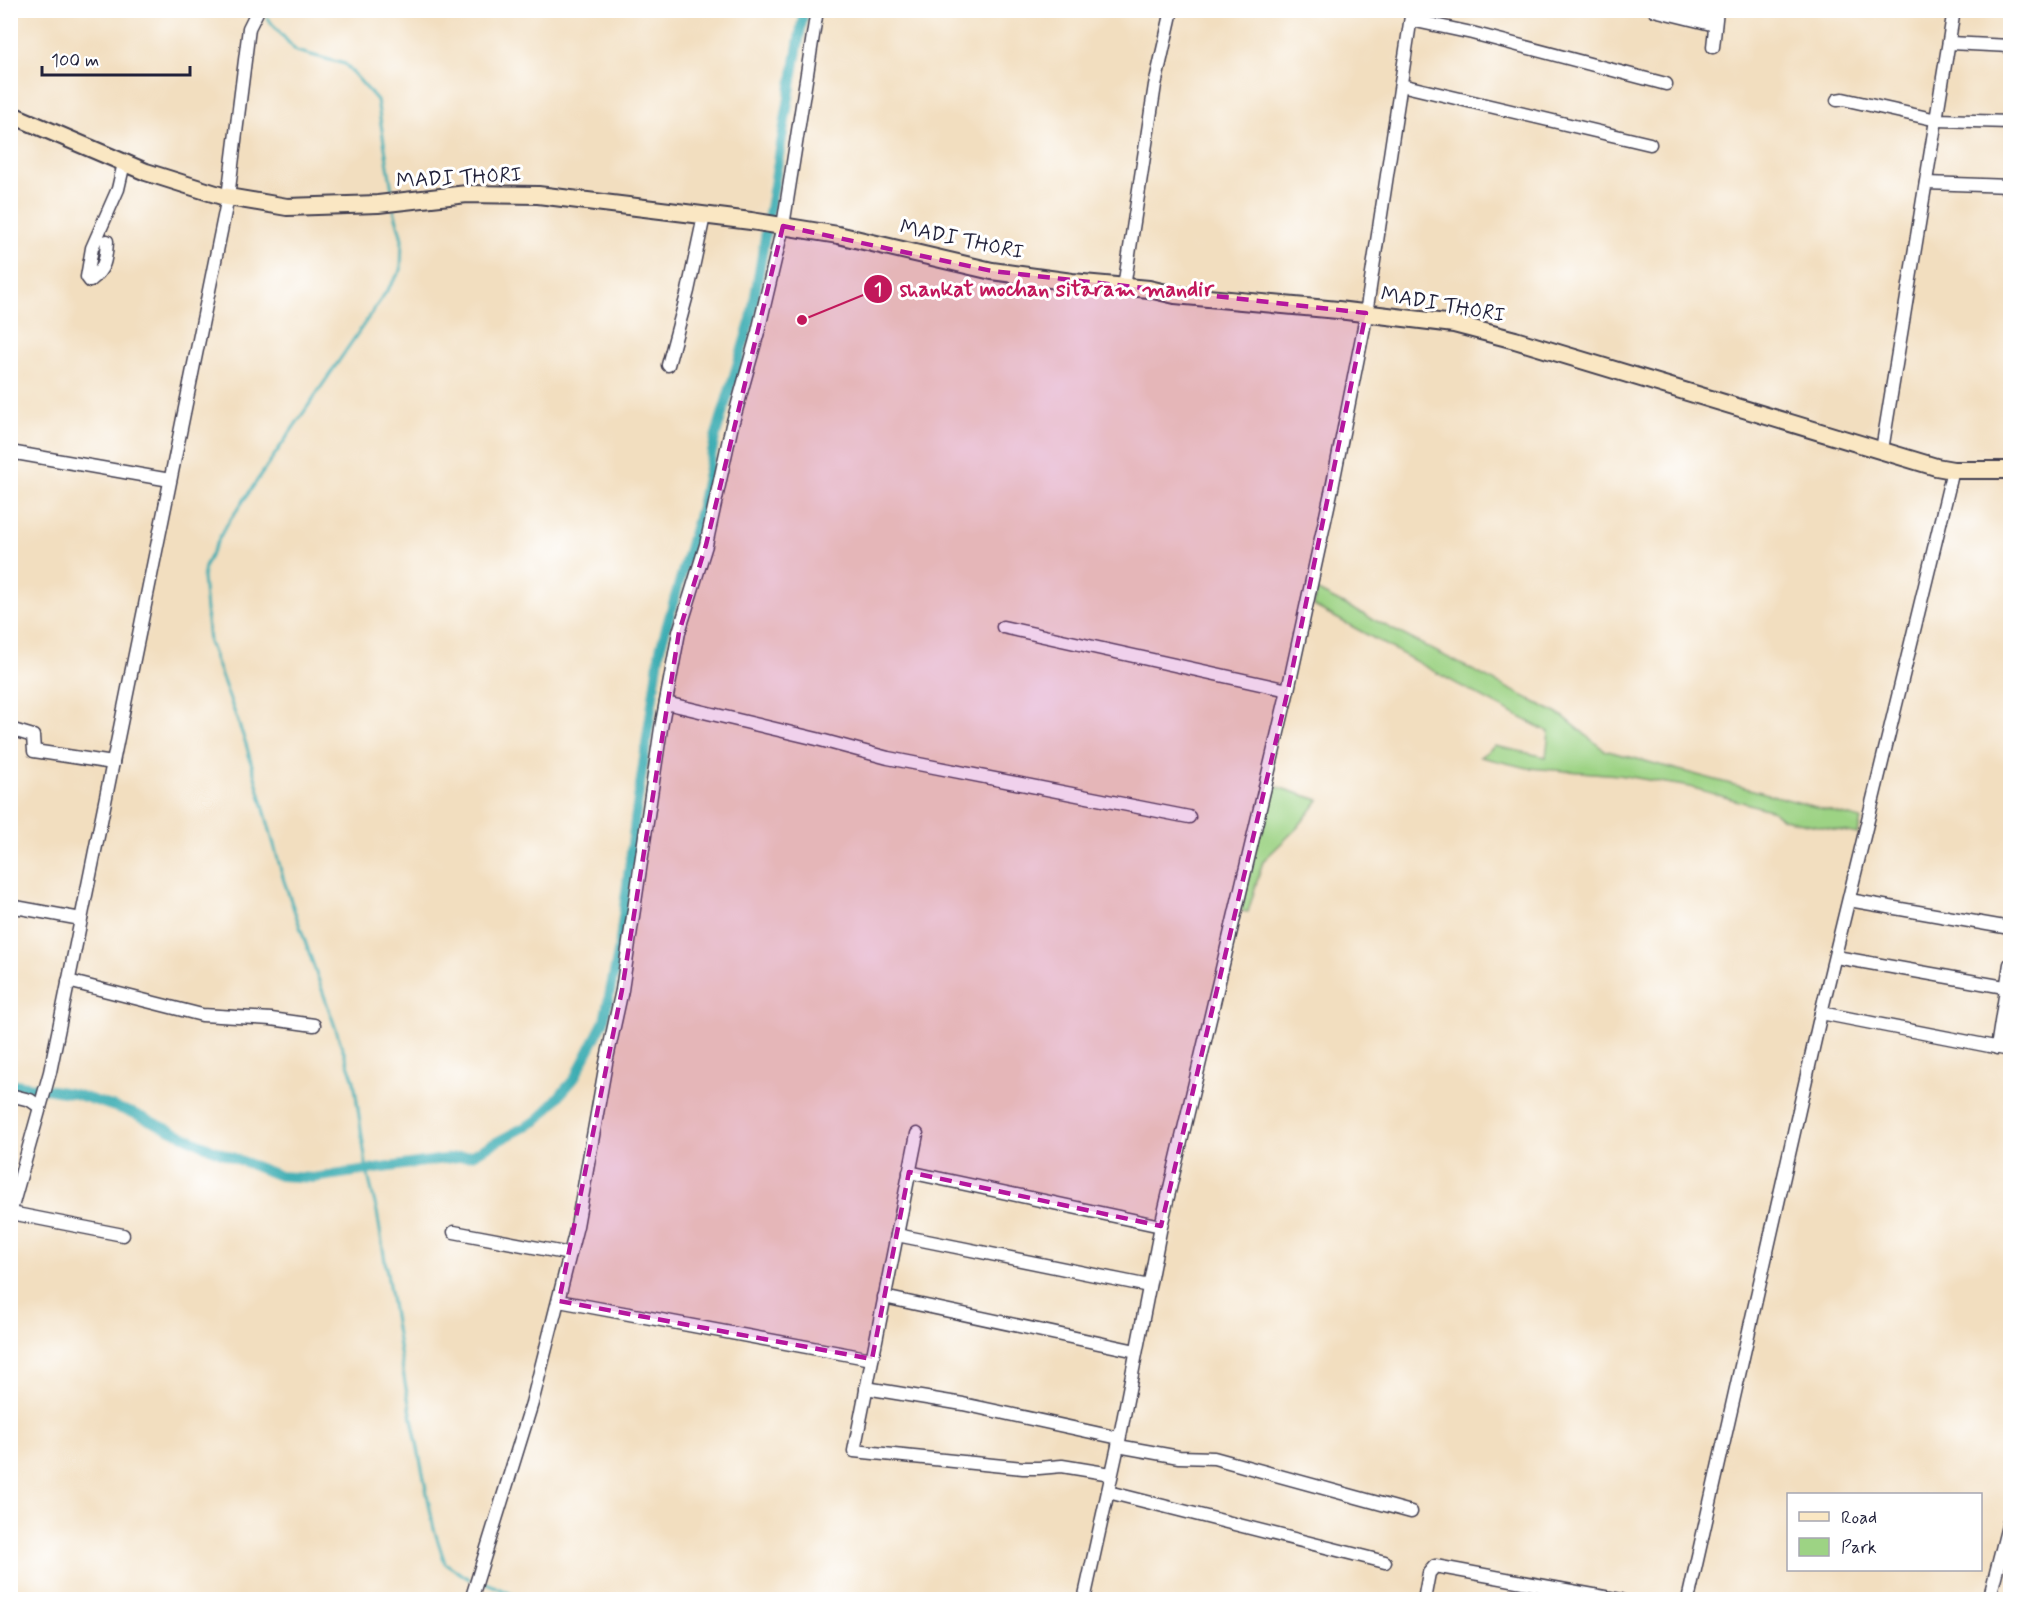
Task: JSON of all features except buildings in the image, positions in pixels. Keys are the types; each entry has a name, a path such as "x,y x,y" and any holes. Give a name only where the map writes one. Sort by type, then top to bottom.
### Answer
{"main road":[{"name":"MADI THORI","path":"10,114 146,172 228,197 287,207 378,204 467,195 538,195 838,235 992,271 1149,289 1175,295 1455,324 1936,467 1953,470 2010,470"}],"street":[{"path":"123,1234 11,1214 16,1177 50,1072 69,981 228,197 249,28 258,10"},
{"path":"471,1599 532,1403 570,1254 622,990 666,703 680,632 706,545 732,425 758,332 817,10"},
{"path":"1124,287 1155,85 1172,10"},
{"path":"1713,47 1717,10"},
{"path":"1882,450 1954,10"},
{"path":"1656,11 1715,25"},
{"path":"1084,1599 1108,1492 1161,1226 1288,690 1332,488 1366,314 1412,15 1666,84"},
{"path":"1950,44 2010,46"},
{"path":"1401,85 1650,144"},
{"path":"1837,100 1843,99 1937,120 2010,122"},
{"path":"107,241 106,256 100,273 90,281 87,277 92,248 118,189 124,163"},
{"path":"1926,183 2010,186"},
{"path":"668,365 688,291 704,216"},
{"path":"10,452 170,480"},
{"path":"1688,1599 1821,1013 1953,470"},
{"path":"1003,627 1288,690"},
{"path":"666,703 888,758 1189,817"},
{"path":"10,729 33,736 34,751 113,764"},
{"path":"1849,900 2010,928"},
{"path":"10,906 81,919"},
{"path":"1836,957 2009,988"},
{"path":"1997,1048 2009,988 2010,964"},
{"path":"69,981 202,1015 271,1019 314,1025"},
{"path":"1821,1013 2010,1050"},
{"path":"10,1095 41,1104"},
{"path":"917,1134 854,1451 1023,1468 1062,1466 1111,1474"},
{"path":"909,1172 1161,1226"},
{"path":"454,1232 570,1254"},
{"path":"897,1235 1149,1286"},
{"path":"884,1297 1136,1351"},
{"path":"559,1301 872,1359"},
{"path":"866,1388 963,1404 1179,1457 1214,1458 1411,1512"},
{"path":"1108,1492 1385,1562"},
{"path":"1989,1599 2010,1518"},
{"path":"1424,1599 1429,1573 1436,1566 1621,1599"}],"highlighted area":[{"path":"783,226 992,271 1366,313 1288,690 1161,1226 909,1172 872,1359 559,1301 622,990 679,632 706,545"}],"green space":[{"path":"1316,590 1564,717 1604,750 1861,819 1858,834 1783,819 1773,811 1690,787 1619,775 1528,768 1480,757 1495,746 1546,757 1549,732 1314,606"},
{"path":"1271,785 1319,800 1298,827 1263,861 1248,912 1241,911"}],"waterway":[{"path":"10,1083 75,1094 133,1113 214,1150 280,1176 313,1178 472,1155 538,1120 574,1079 604,1021 619,948 660,649 701,507 715,438 751,319 804,10"},
{"path":"267,18 296,51 345,64 377,100 392,190"},
{"path":"394,210 402,239 401,270 224,529 205,566 203,578 209,642 246,744 284,881 354,1081 367,1171 377,1212 405,1383 434,1529 445,1563 469,1579"},
{"path":"484,1582 514,1595 519,1600"}],"place":[{"name":"shankat mochan sitaram mandir","path":"802,320"}]}
